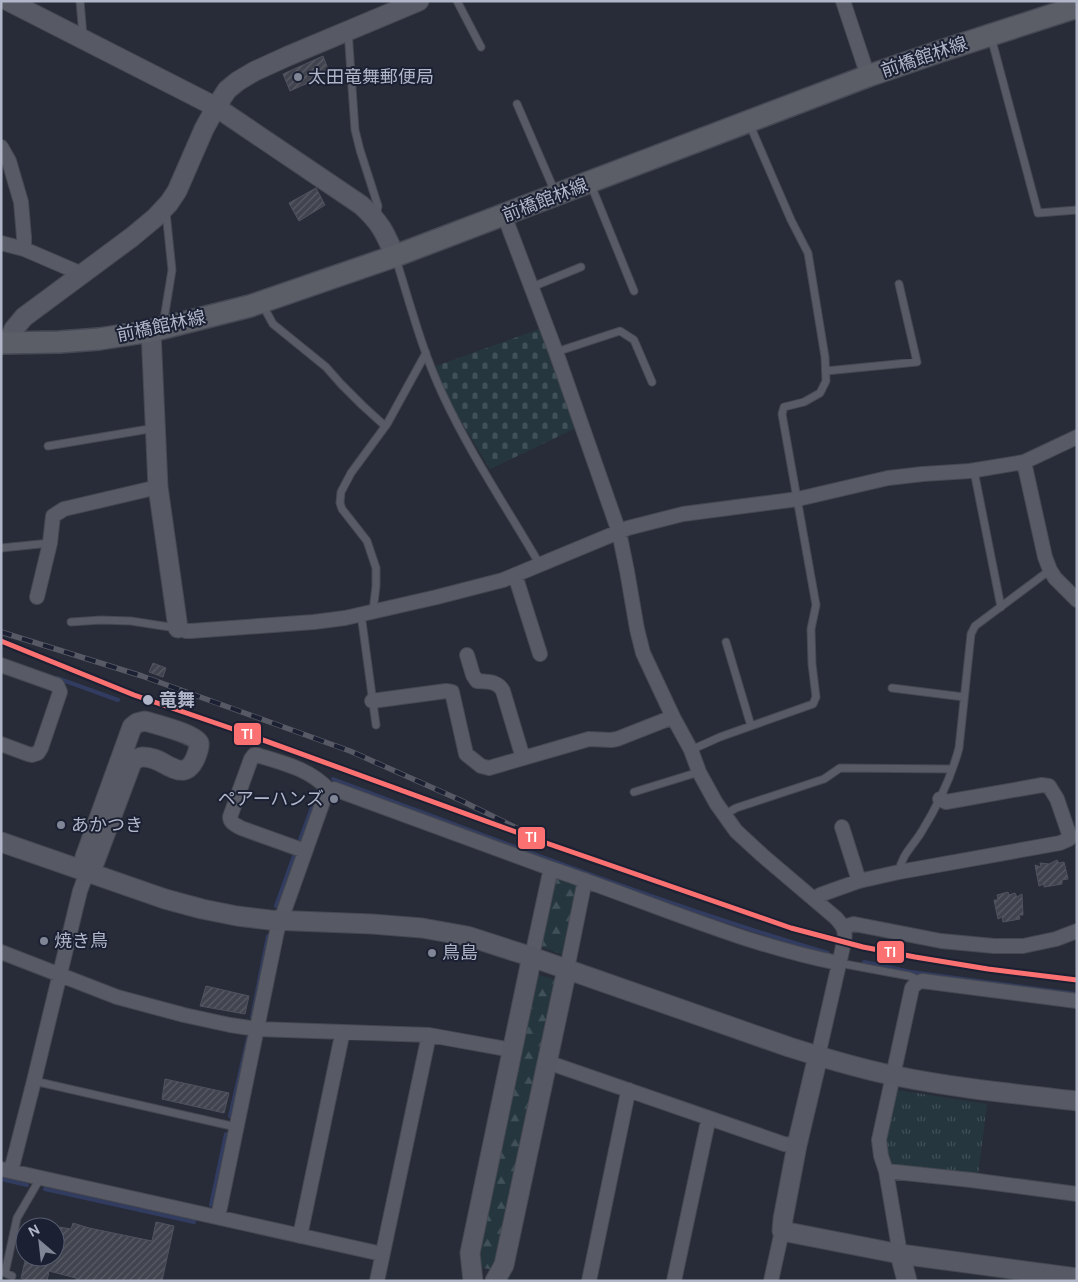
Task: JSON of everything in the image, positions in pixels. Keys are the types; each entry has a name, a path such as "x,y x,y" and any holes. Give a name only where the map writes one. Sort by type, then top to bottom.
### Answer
{"main road":[{"name":"前橋館林線","path":"5,343 100,339 157,330 261,302 395,256 868,76 1077,7"}],"street":[{"path":"8,1 216,107 361,205 376,219 386,234 395,256"},
{"path":"5,343 24,317 132,237 156,218 165,208 177,191 204,129 227,90 255,71 420,1"},
{"path":"843,1 868,76"},
{"path":"1,147 9,161 21,202 24,249"},
{"path":"504,215 556,352 618,532 643,653 691,750 699,772 723,815 736,831 844,927 845,933 797,1145 771,1281"},
{"path":"1,243 24,249 82,274"},
{"path":"157,330 155,428 158,488 178,628 186,631 314,622 344,618 503,580 628,528 683,514 798,498 888,478 974,471 1024,462 1077,437"},
{"path":"1024,462 1045,556 1050,570 1055,578 1077,600"},
{"path":"38,597 50,543 53,516 64,509 158,488"},
{"path":"515,575 540,654"},
{"path":"467,654 473,676 478,681 496,683 501,686 523,758"},
{"path":"1,665 57,685 60,692 38,752 32,755 1,744"},
{"path":"372,701 446,691 452,692 466,754 481,766 488,768 588,739 618,739 673,716"},
{"path":"87,872 85,857 132,726 137,722 145,720 198,740 200,745 197,754 188,769 178,770 155,760 142,757 132,762 95,861 87,872 80,891 34,1081 6,1170 382,1254"},
{"path":"305,851 241,828 230,821 252,759 254,755 257,755 303,770 322,782 329,790"},
{"path":"815,900 820,895 859,881 1060,843 1069,839 1057,799 1049,786 1042,785 946,802 940,799"},
{"path":"218,1217 277,931 326,792 329,790 334,789 692,920 803,956 838,963"},
{"path":"842,827 859,881"},
{"path":"1,842 165,899 237,916 280,921 372,924 422,928 467,936 532,956 780,1044 894,1076 939,1084 1077,1101"},
{"path":"473,1281 470,1253 552,869"},
{"path":"495,1281 504,1265 585,880"},
{"path":"844,927 854,924 941,941 994,946 1023,946 1056,939 1077,931"},
{"path":"1,952 117,997 230,1025 257,1029 429,1035 512,1050"},
{"path":"907,1281 900,1254 886,1171 880,1156 879,1140 912,988 917,982 922,981 1077,1001"},
{"path":"300,1236 341,1040 341,1032"},
{"path":"377,1281 429,1035"},
{"path":"548,1062 784,1144 797,1145"},
{"path":"589,1281 629,1090"},
{"path":"674,1281 709,1118"},
{"path":"886,1171 1077,1194"},
{"path":"782,1231 900,1254 1077,1278"}],"lane":[{"path":"80,1 83,39"},
{"path":"457,1 481,47"},
{"path":"348,31 355,130 378,206 376,219"},
{"path":"990,35 1038,213 1077,210"},
{"path":"517,104 556,195"},
{"path":"691,750 720,737 813,704 816,697 812,664 811,629 816,605 782,414 784,407 804,402 820,393 826,381 825,357 808,253 791,220 749,122"},
{"path":"590,182 634,291"},
{"path":"157,330 163,320 172,270 165,208"},
{"path":"395,256 426,353 441,392 469,446 540,565"},
{"path":"532,288 581,267"},
{"path":"826,371 917,362 899,284"},
{"path":"261,302 273,324 326,367 385,426"},
{"path":"556,352 620,331 634,340 652,382"},
{"path":"376,725 372,701 367,612 376,586 376,568 367,541 342,509 340,503 341,492 351,473 385,426 426,353"},
{"path":"48,446 155,428"},
{"path":"974,471 1001,607"},
{"path":"1,548 50,543"},
{"path":"899,872 904,857 921,834 940,799 959,748 971,634 975,626 1050,570"},
{"path":"71,622 131,621 178,628"},
{"path":"726,642 751,726"},
{"path":"892,688 964,697"},
{"path":"723,815 736,808 824,779 840,768 952,769"},
{"path":"634,792 699,772"},
{"path":"838,963 909,976 917,982"},
{"path":"34,1081 236,1128"},
{"path":"12,1276 5,1273 17,1218 39,1178"}],"green space":[{"path":"542,328 576,428 490,469 448,400 436,366"},
{"path":"558,878 575,883 578,886 564,955 538,946 553,880"},
{"path":"532,973 560,981 494,1270 478,1267 475,1254"},
{"path":"897,1090 987,1104 978,1176 893,1165 887,1159 885,1142"}],"building":[{"name":"太田竜舞郵便局","path":"323,56 328,69 311,78 312,81 290,91 283,74"},
{"path":"316,188 325,205 299,221 289,203"},
{"path":"153,663 166,668 163,677 149,672"},
{"path":"1057,860 1059,863 1064,862 1068,879 1062,880 1062,884 1044,887 1044,884 1039,886 1035,865 1041,867 1040,863 1049,864"},
{"path":"1008,892 1009,895 1015,893 1017,897 1022,894 1023,915 1019,915 1020,919 1003,922 1002,917 998,919 994,900 998,900 997,895"},
{"path":"206,986 249,996 245,1014 200,1006"},
{"path":"165,1079 229,1093 224,1113 162,1099"},
{"path":"156,1222 174,1226 162,1281 76,1281 76,1278 49,1271 47,1281 24,1281 21,1278 24,1267 65,1267 65,1228 71,1229 73,1223 152,1241"}],"waterway":[{"path":"57,678 118,700"},
{"path":"333,779 517,848 703,914 828,953"},
{"path":"300,840 318,791"},
{"path":"276,906 294,856"},
{"path":"252,1017 268,936"},
{"path":"864,962 911,972 1077,994"},
{"path":"230,1116 248,1038"},
{"path":"211,1205 226,1134"},
{"path":"1,1179 27,1185"},
{"path":"45,1189 194,1222"}],"railway":[{"path":"1,632 142,676 350,751 460,800 549,844"}],"transit line":[{"name":"TI","path":"1,641 134,695 549,844 791,928 863,947 915,957 988,969 1077,980"}],"place":[{"name":"太田竜舞郵便局","path":"298,77"},
{"name":"竜舞","path":"148,700"},
{"name":"ペアーハンズ","path":"334,799"},
{"name":"あかつき","path":"61,825"},
{"name":"焼き鳥","path":"44,941"},
{"name":"鳥島","path":"432,953"}]}
